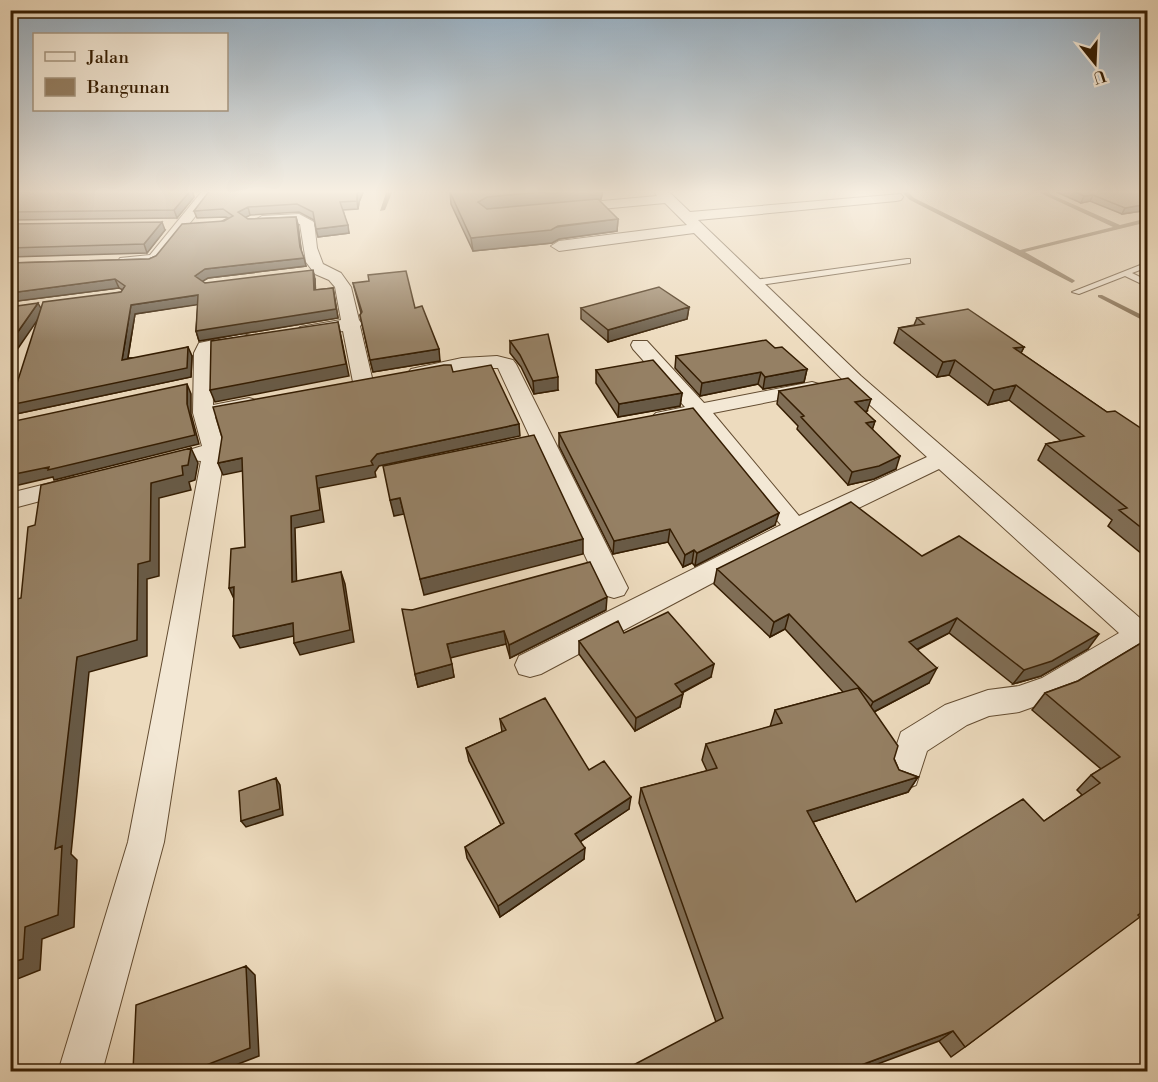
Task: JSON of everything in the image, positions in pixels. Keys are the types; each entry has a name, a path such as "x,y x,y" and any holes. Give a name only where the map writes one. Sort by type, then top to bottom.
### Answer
{"street":[{"path":"114,262 149,261 155,258 169,240"},
{"path":"309,240 311,257 321,271"},
{"path":"559,246 589,240"},
{"path":"709,240 854,380 1143,639 1053,687 1019,699 988,703 956,715 913,742 904,774"},
{"path":"298,274 321,271 337,277 343,287 363,382"},
{"path":"284,334 352,324"},
{"path":"80,1071 146,842 214,450 203,413 203,353 206,347 261,338"},
{"path":"640,345 699,410 788,519"},
{"path":"341,387 479,363 502,362 509,368 544,440 590,564 614,588"},
{"path":"642,422 854,380"},
{"path":"181,388 203,383"},
{"path":"203,413 272,400"},
{"path":"180,459 214,450"},
{"path":"530,664 798,527 941,459"},
{"path":"10,501 90,481"}],"lane":[{"path":"754,283 907,261"},
{"path":"1076,292 1148,264"},
{"path":"1125,273 1148,285"}],"building":[{"path":"10,240 147,240 144,244 10,248"},
{"path":"169,240 299,240 304,258 205,269 195,276 205,283 313,270 314,290 333,288 336,309 196,331 198,295 131,305 122,360 188,347 187,368 10,405 43,302 121,292 125,286 115,279 10,293 10,263 149,259 156,256"},
{"path":"406,271 415,308 422,306 439,349 370,360 360,315 362,312 353,283 369,281 368,275"},
{"path":"659,287 689,307 608,330 581,308"},
{"path":"38,303 10,343 10,307"},
{"path":"968,309 1024,347 1014,348 1107,412 1115,411 1148,433 1148,533 1119,510 1127,508 1046,444 1084,436 1016,385 994,390 955,360 943,362 899,328 924,324 917,318"},
{"path":"338,322 346,364 210,390 211,341"},
{"path":"548,334 558,377 533,381 510,341"},
{"path":"766,340 775,348 782,347 807,369 765,377 761,372 702,383 676,356"},
{"path":"653,360 682,393 619,404 596,370"},
{"path":"451,365 453,372 491,365 519,424 377,454 371,461 373,465 316,476 320,510 291,516 292,582 341,572 350,630 294,643 293,623 233,636 234,587 229,588 231,549 245,547 242,458 218,463 222,437 213,407"},
{"path":"848,378 871,399 855,402 875,421 866,423 900,456 879,466 852,472 801,417 804,416 779,391"},
{"path":"187,384 187,404 195,435 48,470 49,467 10,475 10,422"},
{"path":"693,408 779,513 697,553 694,550 685,555 670,529 614,541 559,433"},
{"path":"534,435 583,539 420,579 400,498 390,500 383,466"},
{"path":"191,448 188,465 182,466 183,475 151,483 150,561 138,564 137,640 77,657 55,849 62,846 58,915 25,927 23,959 10,963 10,601 21,598 28,527 35,525 41,485"},
{"path":"851,502 922,556 959,536 1099,634 1052,661 1024,670 957,618 909,642 937,668 873,702 789,614 774,622 717,569"},
{"path":"590,562 607,597 509,645 504,631 447,644 452,664 415,674 402,609 412,610"},
{"path":"668,612 714,664 675,684 683,694 636,718 579,641 618,621 624,633"},
{"path":"1146,640 1148,641 1148,907 1138,915 1140,917 965,1047 953,1031 845,1071 622,1071 723,1018 641,788 717,768 706,744 782,723 775,710 858,688 898,746 894,759 899,770 918,777 807,811 856,902 1023,799 1044,821 1100,783 1091,775 1120,757 1045,693 1078,681"},
{"path":"545,698 589,770 604,761 631,797 575,834 585,848 498,906 465,847 504,823 466,748 506,730 500,719"},
{"path":"276,778 280,809 241,821 239,791"},
{"path":"246,966 250,1048 196,1069 196,1071 133,1071 136,1005"}],"waterway":[{"path":"996,240 1019,252"},
{"path":"1019,252 1065,240"},
{"path":"1019,252 1072,281"},
{"path":"1100,296 1148,321"}]}
